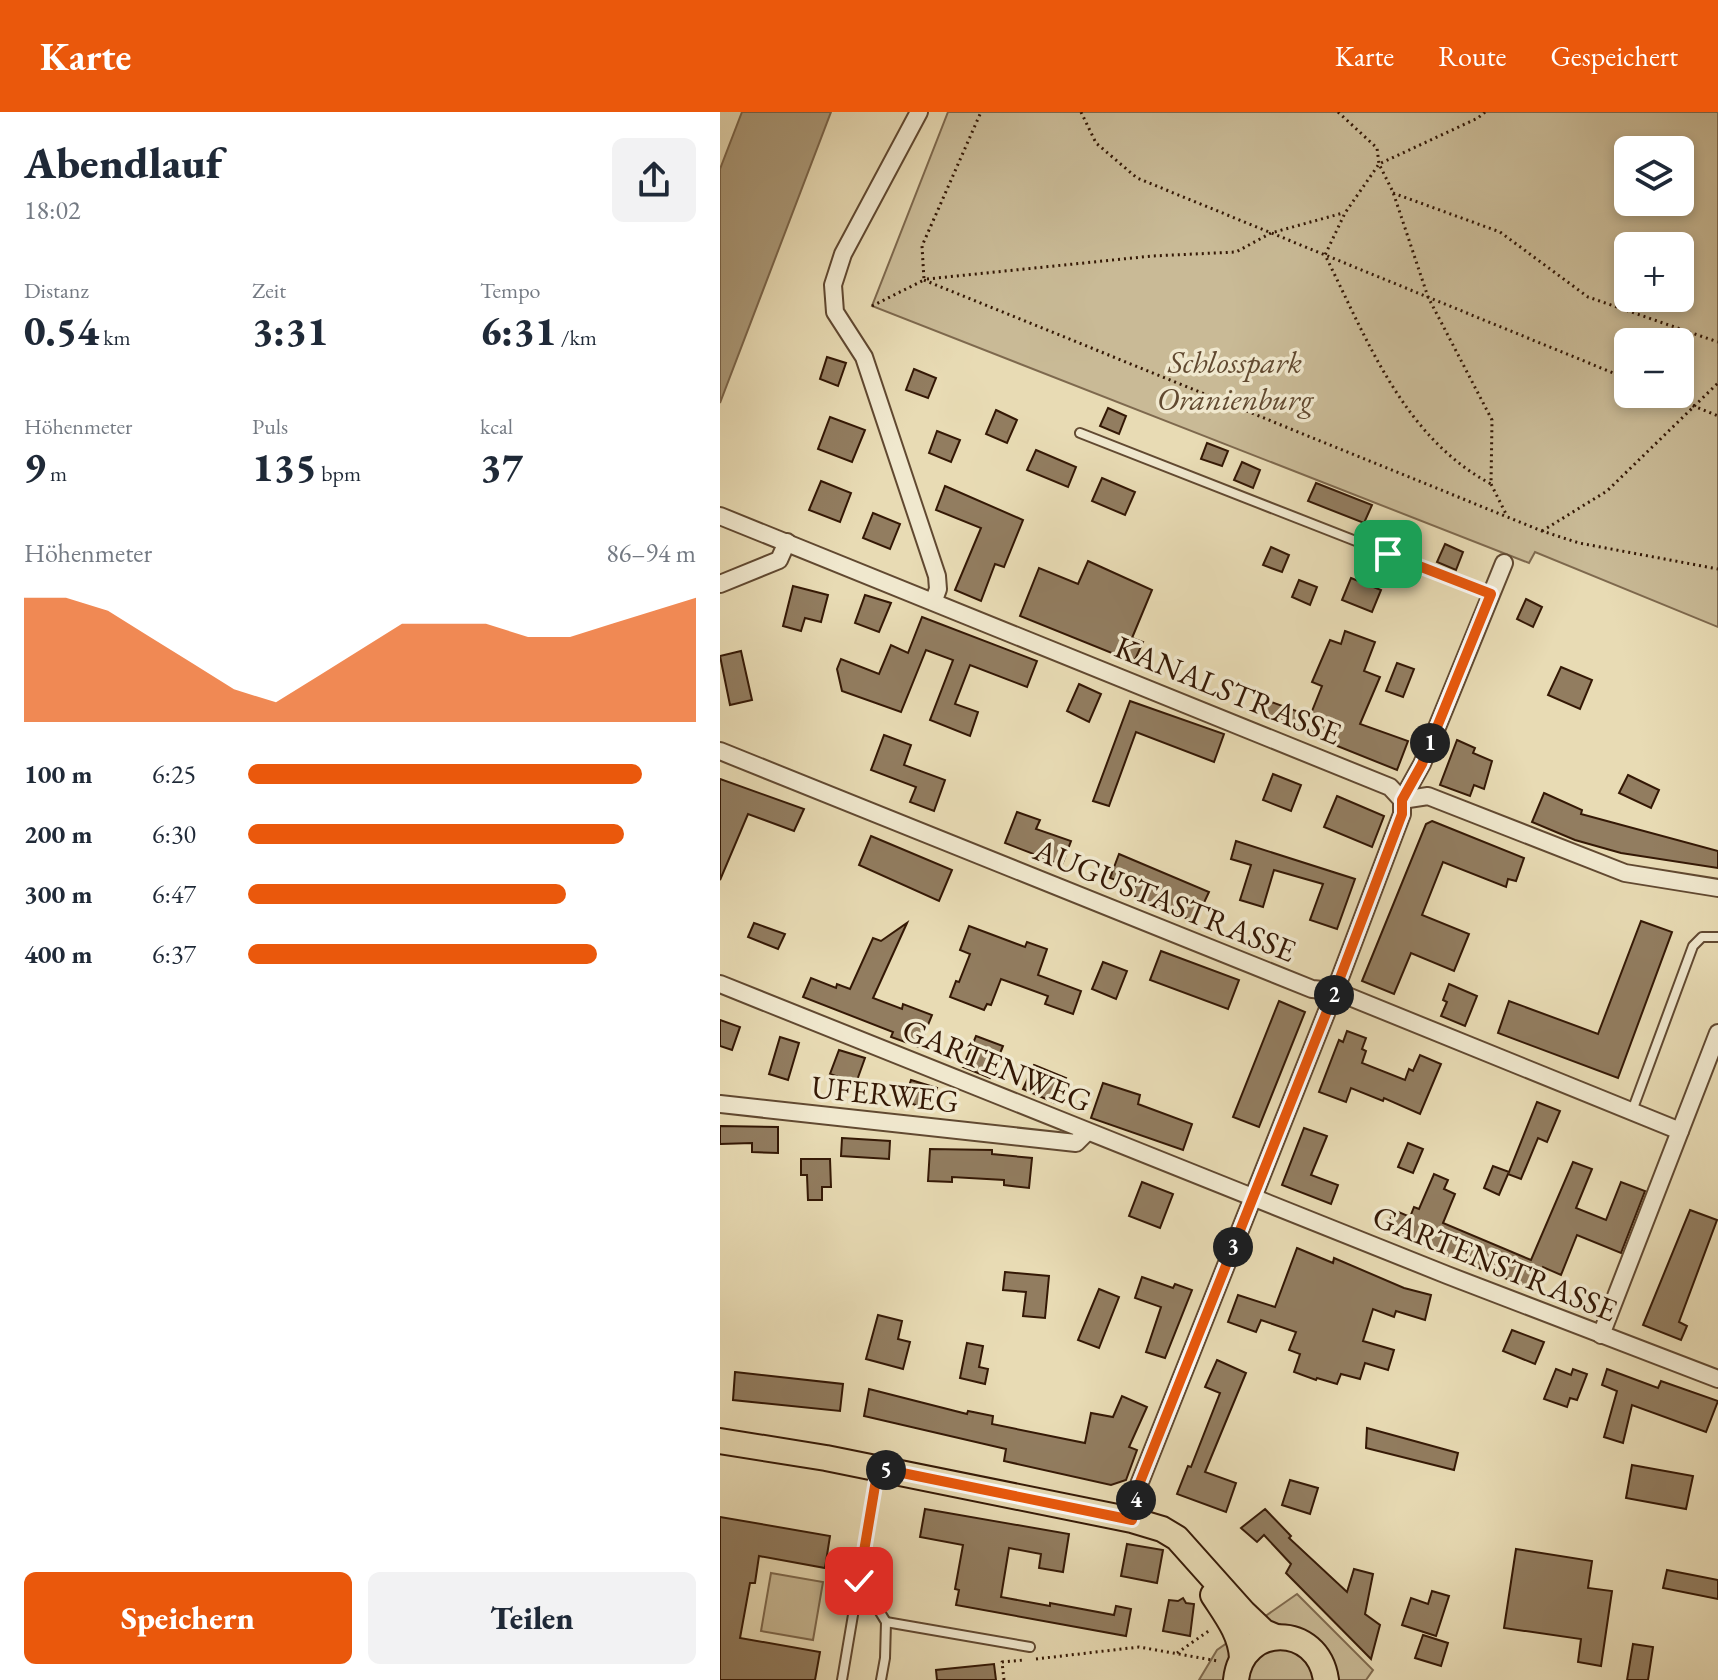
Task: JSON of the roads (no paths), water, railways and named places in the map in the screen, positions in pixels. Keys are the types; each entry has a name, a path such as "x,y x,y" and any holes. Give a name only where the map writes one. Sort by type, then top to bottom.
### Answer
{"main road":[{"path":"720,1441 878,1468 1132,1520 1172,1534 1264,1632 1310,1647 1322,1665 1326,1680"},
{"path":"1199,1564 1241,1646 1239,1667"},
{"path":"1239,1667 1256,1644 1276,1637"}],"street":[{"path":"919,112 843,254 833,285 835,312 864,357 937,576 938,589 934,600"},
{"name":"KANALSTRASSE","path":"720,516 1390,787 1402,800"},
{"path":"720,584 779,560 787,542"},
{"path":"1132,1520 1138,1487 1335,991 1402,814 1402,800 1422,764 1504,563"},
{"name":"AUGUSTASTRASSE","path":"720,751 1312,989 1335,991 1680,1131"},
{"path":"1402,800 1428,796 1625,873 1718,888"},
{"name":"GARTENWEG","path":"720,984 1253,1197"},
{"path":"1601,1335 1718,1033"},
{"name":"UFERWEG","path":"720,1104 1076,1143 1087,1132"},
{"name":"GARTENSTRASSE","path":"1253,1197 1718,1379"}],"lane":[{"path":"1080,433 1491,594"},
{"path":"1632,1112 1693,946 1702,937 1718,937"},
{"path":"842,1680 878,1468"},
{"path":"862,1560 867,1591 886,1622 881,1680"},
{"path":"886,1622 1030,1647"}],"park label":[{"name":"Schlosspark Oranienburg","path":"1235,380"}]}
